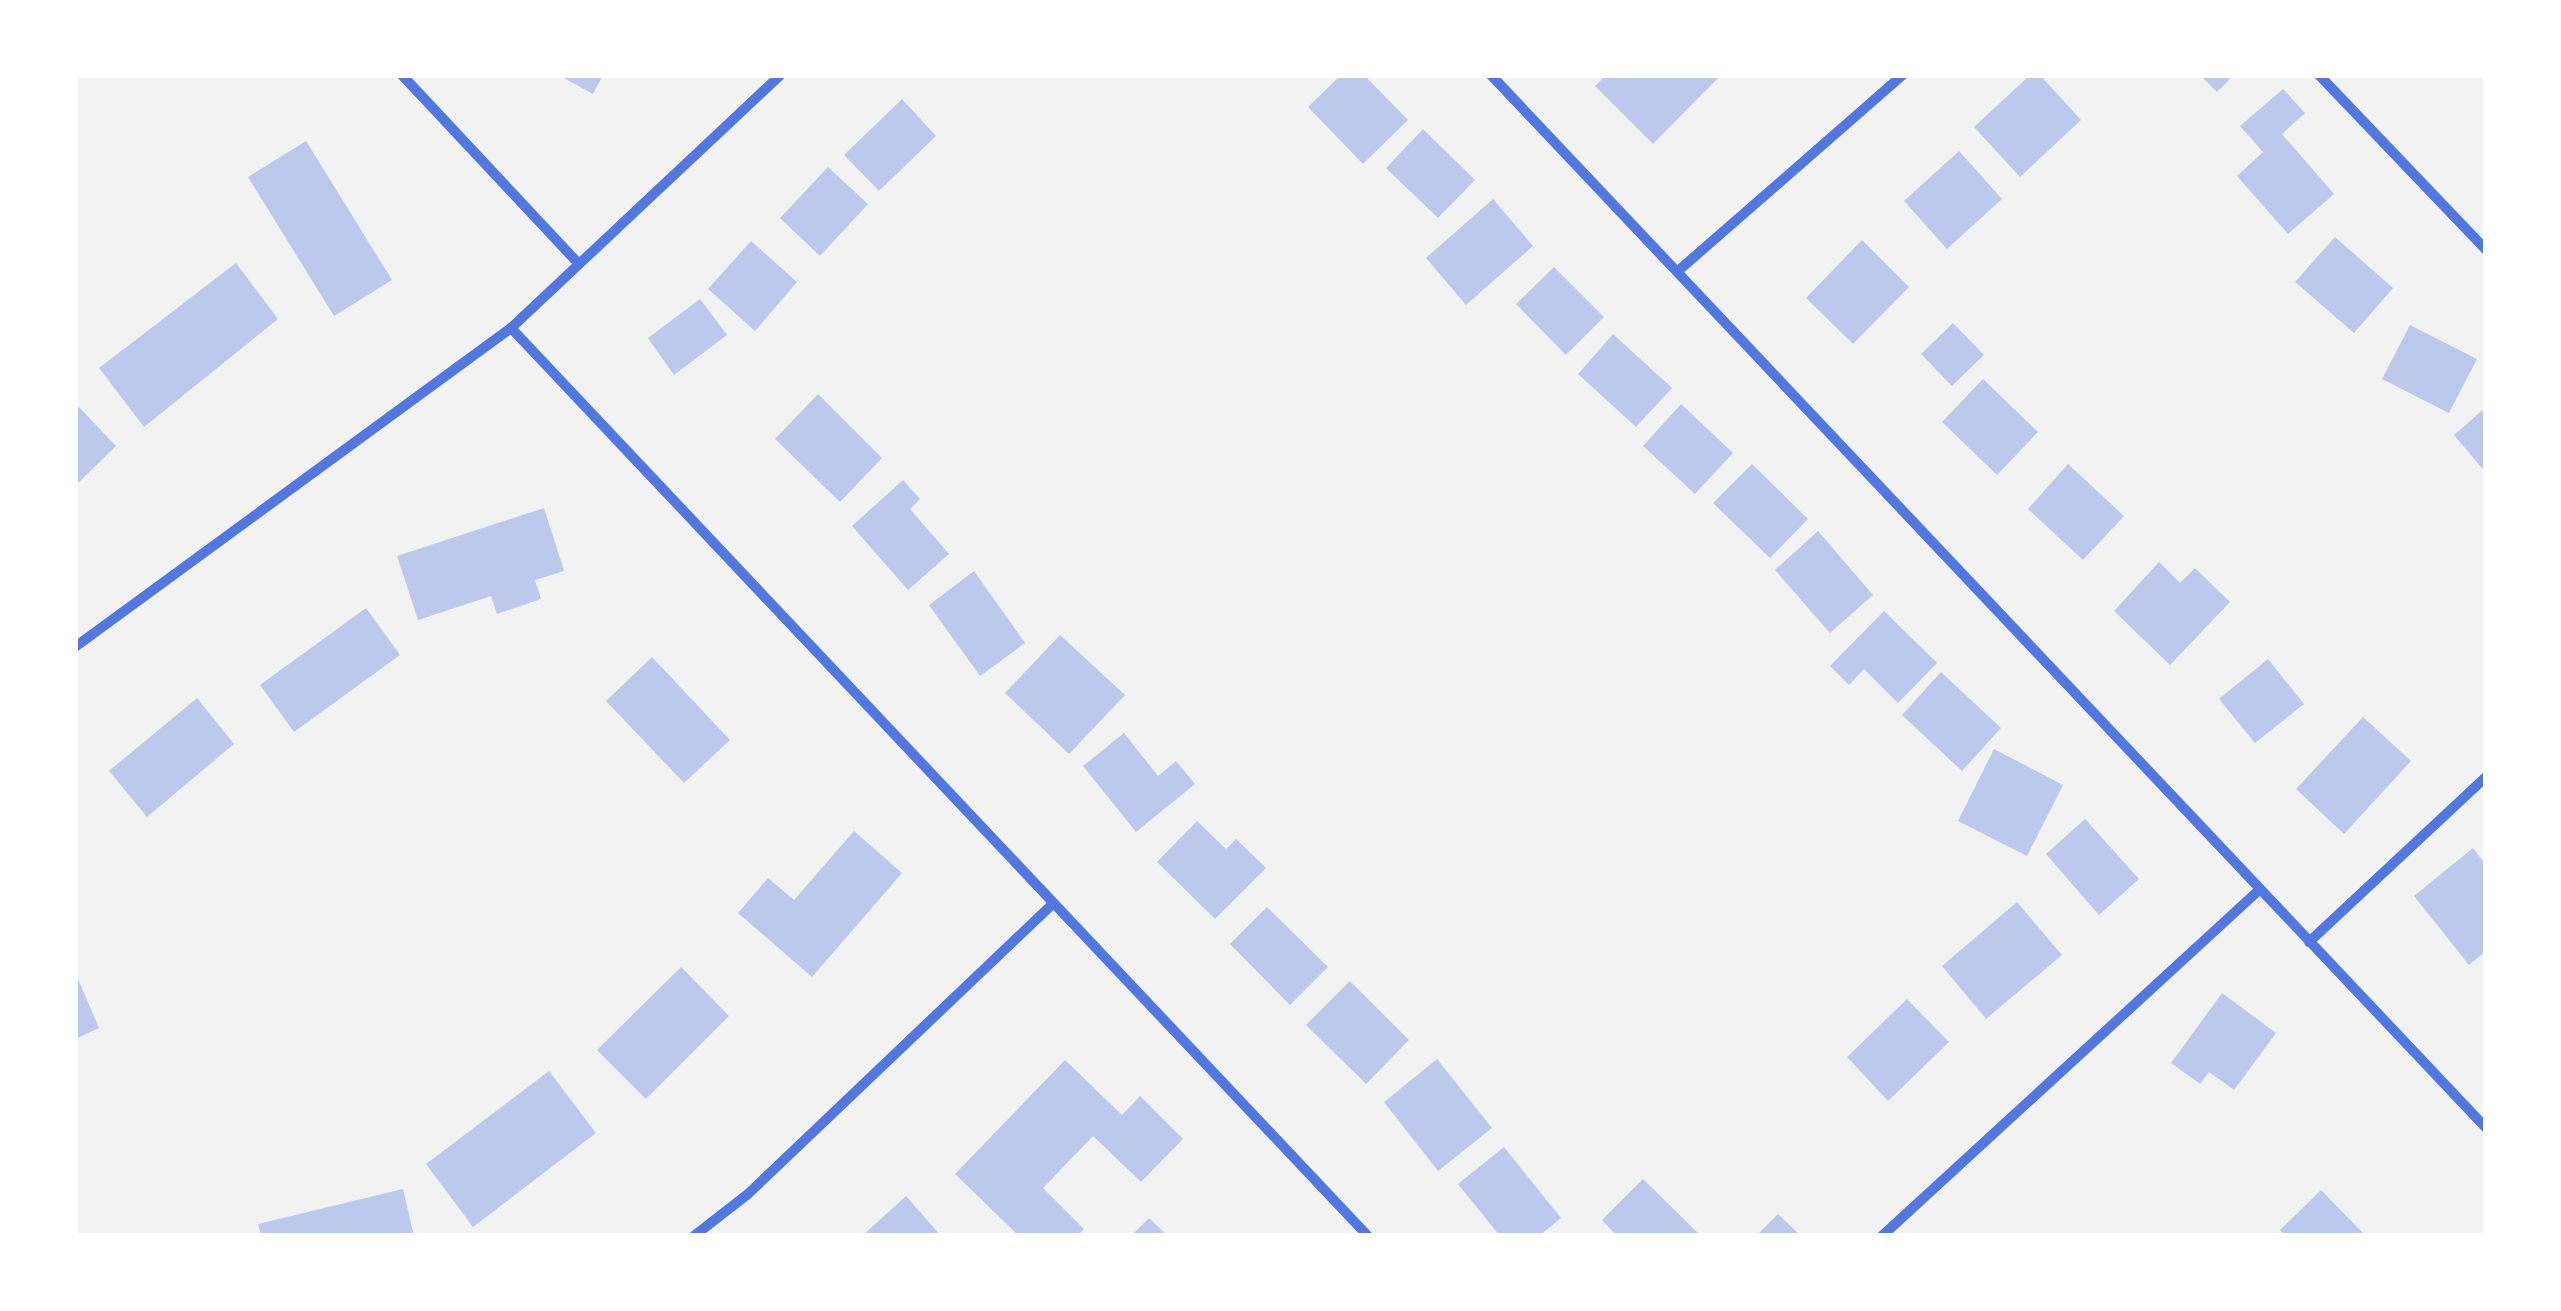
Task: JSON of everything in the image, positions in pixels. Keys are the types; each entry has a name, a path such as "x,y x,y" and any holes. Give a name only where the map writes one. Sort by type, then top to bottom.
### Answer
{"street":[{"path":"402,75 578,262"},
{"path":"75,647 511,328 780,75"},
{"path":"1491,75 2257,892 2486,1128"},
{"path":"1678,271 1902,75"},
{"path":"2318,75 2486,250"},
{"path":"511,328 1368,1236"},
{"path":"2309,942 2486,778"},
{"path":"1882,1236 2257,892"},
{"path":"694,1236 748,1194 1052,904"}],"building":[{"path":"558,75 603,75 593,94"},
{"path":"1341,75 1364,75 1408,120 1363,164 1308,107"},
{"path":"1606,75 1721,75 1653,144 1595,86"},
{"path":"2030,75 2040,75 2081,120 2020,177 1974,127"},
{"path":"2200,75 2234,75 2217,92"},
{"path":"2283,89 2305,113 2282,134 2334,194 2288,234 2237,176 2263,152 2240,126"},
{"path":"902,99 936,136 879,191 844,155"},
{"path":"1423,129 1475,180 1438,218 1386,168"},
{"path":"306,141 392,280 334,316 248,177"},
{"path":"1959,151 2002,199 1947,249 1904,201"},
{"path":"828,167 868,204 820,256 780,218"},
{"path":"1493,199 1533,246 1466,305 1426,258"},
{"path":"2335,237 2393,288 2354,333 2295,282"},
{"path":"1862,240 1909,287 1853,344 1806,298"},
{"path":"751,241 797,282 755,331 708,289"},
{"path":"236,263 278,319 144,427 99,368"},
{"path":"1554,267 1604,317 1566,355 1516,304"},
{"path":"700,299 727,335 674,375 648,338"},
{"path":"1953,323 1984,355 1952,386 1921,354"},
{"path":"2410,325 2477,359 2449,413 2382,379"},
{"path":"1613,334 1672,388 1636,427 1578,374"},
{"path":"1983,379 2038,432 1997,475 1942,422"},
{"path":"818,394 882,458 840,502 775,439"},
{"path":"75,403 116,446 75,486"},
{"path":"1681,404 1733,453 1695,494 1643,446"},
{"path":"2486,407 2486,473 2454,435"},
{"path":"1752,464 1808,519 1770,558 1713,503"},
{"path":"2068,464 2124,516 2083,560 2028,509"},
{"path":"903,480 920,499 910,509 949,554 908,590 852,526"},
{"path":"544,508 564,571 535,580 541,599 497,614 491,596 418,620 397,556"},
{"path":"1818,531 1873,595 1830,633 1775,570"},
{"path":"2159,562 2180,583 2195,568 2230,602 2170,665 2114,611"},
{"path":"974,571 1025,643 980,676 929,605"},
{"path":"366,608 400,655 294,732 260,685"},
{"path":"1884,611 1937,663 1898,703 1864,669 1849,685 1830,666"},
{"path":"1060,635 1125,695 1069,754 1005,693"},
{"path":"652,657 730,740 684,783 606,701"},
{"path":"2268,659 2304,704 2255,743 2219,699"},
{"path":"1941,672 2001,728 1962,771 1902,715"},
{"path":"197,698 234,744 147,817 109,771"},
{"path":"2363,717 2411,761 2344,834 2296,789"},
{"path":"1124,733 1158,776 1176,761 1195,784 1136,832 1083,766"},
{"path":"1994,749 2063,785 2027,856 1958,821"},
{"path":"2085,819 2139,879 2099,915 2046,854"},
{"path":"1197,821 1226,849 1236,839 1266,868 1215,919 1157,862"},
{"path":"854,831 902,873 812,977 738,913 768,878 794,900"},
{"path":"2473,848 2486,865 2486,951 2469,965 2414,896"},
{"path":"2017,902 2062,955 1986,1019 1942,966"},
{"path":"1267,907 1328,967 1290,1005 1230,944"},
{"path":"681,967 729,1016 646,1099 597,1050"},
{"path":"75,972 99,1028 75,1039"},
{"path":"1350,981 1409,1040 1366,1084 1306,1025"},
{"path":"2222,993 2276,1033 2234,1090 2209,1072 2200,1084 2171,1063"},
{"path":"1907,999 1949,1042 1888,1101 1847,1057"},
{"path":"1437,1059 1492,1128 1438,1171 1384,1102"},
{"path":"1065,1060 1122,1115 1140,1096 1183,1139 1141,1182 1093,1136 1043,1188 1084,1229 1077,1236 1019,1236 955,1174"},
{"path":"549,1071 596,1133 473,1227 426,1164"},
{"path":"1504,1147 1561,1218 1539,1236 1500,1236 1458,1184"},
{"path":"1643,1179 1701,1236 1617,1236 1602,1220"},
{"path":"403,1189 414,1236 261,1236 258,1224"},
{"path":"2321,1190 2366,1236 2286,1236 2280,1230"},
{"path":"906,1196 941,1236 862,1236"},
{"path":"1778,1214 1801,1236 1756,1236"},
{"path":"1149,1218 1168,1236 1131,1236"}]}
